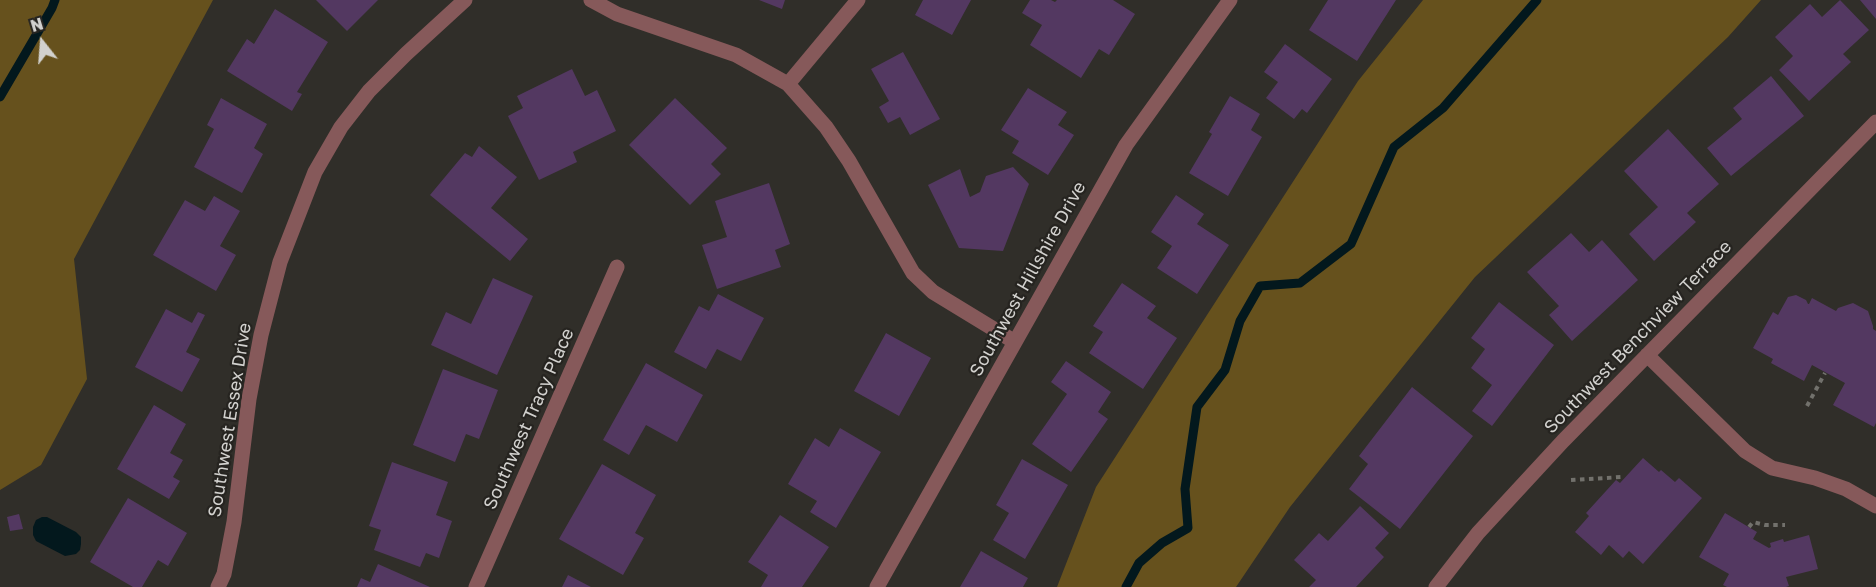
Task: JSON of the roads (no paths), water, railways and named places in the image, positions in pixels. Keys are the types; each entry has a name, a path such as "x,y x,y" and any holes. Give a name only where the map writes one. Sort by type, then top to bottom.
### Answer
{"street":[{"name":"Southwest Essex Drive","path":"218,587 224,573 234,522 249,399 261,335 280,262 315,172 340,127 369,91 465,0"},
{"path":"591,0 617,14 736,55 788,84 826,127 849,161 913,273 933,292 1015,342"},
{"path":"788,84 858,0"},
{"name":"Southwest Hillshire Drive","path":"878,587 1126,145 1230,0"},
{"name":"Southwest Benchview Terrace","path":"1436,587 1478,533 1563,441 1876,122"},
{"name":"Southwest Tracy Place","path":"476,587 618,267"},
{"path":"1647,354 1745,451 1772,468 1815,477 1846,489 1876,506"}],"water":[{"path":"47,517 76,532 81,537 80,550 76,554 65,556 36,541 33,527 36,520"}],"waterway":[{"path":"0,97 55,0"},
{"path":"1126,587 1139,563 1162,543 1188,528 1185,489 1197,407 1225,370 1240,321 1260,286 1300,283 1351,244 1394,147 1443,108 1537,0"}]}
